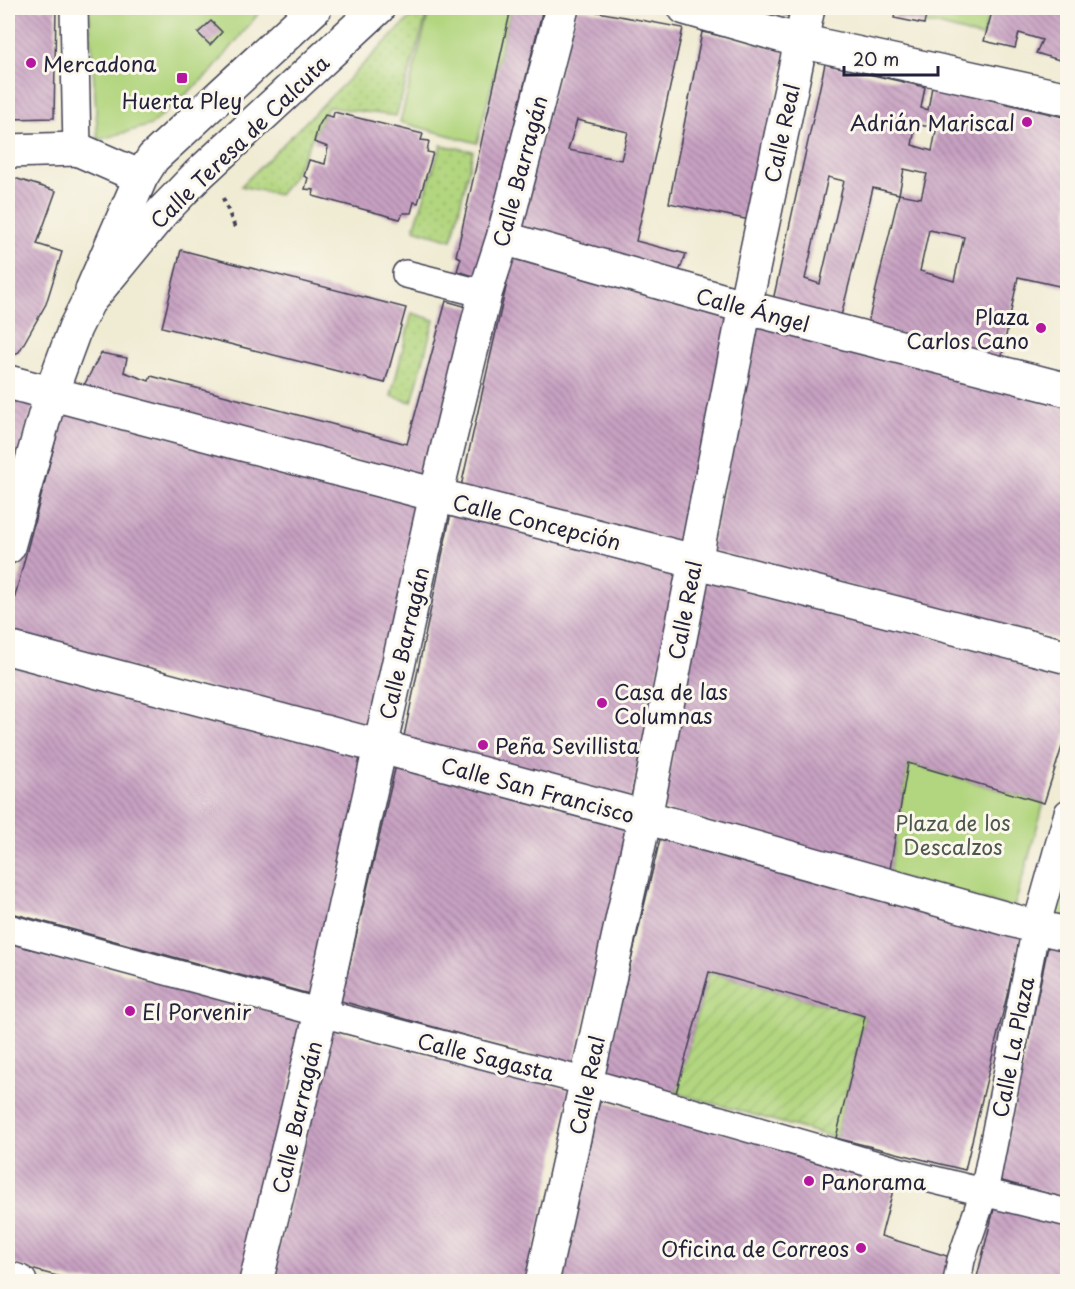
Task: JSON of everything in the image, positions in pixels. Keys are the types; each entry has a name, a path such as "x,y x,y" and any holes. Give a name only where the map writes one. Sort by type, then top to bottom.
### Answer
{"street":[{"path":"74,8 77,149"},
{"path":"88,302 141,177 153,158 315,8"},
{"name":"Calle Teresa de Calcuta","path":"8,547 51,393 75,328 88,302 163,211 378,8"},
{"name":"Calle Barragán","path":"256,1281 321,1013 436,495 485,294 503,238 562,8"},
{"path":"685,8 800,41 1068,99"},
{"name":"Calle Real","path":"542,1281 645,817 693,562 743,324 744,307 808,8"},
{"path":"8,151 77,149 141,177"},
{"name":"Calle Ángel","path":"503,238 744,307 1068,390"},
{"path":"406,274 485,294"},
{"name":"Calle Concepción","path":"8,382 693,562 1068,657"},
{"name":"Calle San Francisco","path":"8,648 645,817 1068,934"},
{"name":"Calle La Plaza","path":"957,1281 961,1260 984,1192 1036,927 1068,813"},
{"name":"Calle Sagasta","path":"8,928 587,1082 898,1171 1068,1213"},
{"path":"8,1278 20,1281"}],"green space":[{"path":"89,8 263,8 212,71 151,125 98,140"},
{"path":"420,8 429,8 396,116 328,107 291,180 279,195 241,186"},
{"path":"430,8 486,8 510,13 477,143 400,122"},
{"path":"928,8 991,8 982,37 935,24 924,24"},
{"path":"441,145 473,151 452,240 414,229"},
{"path":"412,313 434,320 412,402 391,396"},
{"name":"Plaza de los Descalzos","path":"908,763 1044,803 1014,908 889,875"},
{"name":"Plaza de los Descalzos","path":"1067,841 1067,928 1046,923"},
{"path":"709,972 865,1016 836,1138 676,1093"}],"building":[{"name":"Mercadona","path":"8,8 56,8 54,118 8,119"},
{"path":"489,8 543,8 477,277 457,271 461,258 456,256 510,13"},
{"path":"577,8 683,28 636,241 686,254 678,274 516,229","holes":["577,120 628,132 621,160 568,150"]},
{"path":"756,8 800,8 797,18"},
{"path":"896,8 928,8 924,24 894,18"},
{"path":"993,8 1068,8 1066,62 1036,53 1042,40 1019,33 1015,48 984,41"},
{"path":"211,21 222,32 210,45 198,33"},
{"path":"702,32 786,50 750,220 669,203"},
{"path":"825,64 925,87 921,108 928,110 932,86 1068,118 1068,288 1018,277 1001,360 867,327 899,194 873,188 840,320 772,305","holes":["916,123 924,126 937,126 932,151 912,145","904,169 927,174 921,198 899,194","828,177 844,181 820,284 805,279","929,230 964,237 954,281 920,271"]},
{"path":"334,112 423,134 421,140 429,141 427,152 433,153 418,203 414,202 411,213 403,213 400,219 313,196 314,190 305,189 308,178 304,176 309,160 325,164 328,147 314,142 318,127 325,115 333,117"},
{"path":"8,176 56,191 37,244 62,252 46,304 19,352 8,357"},
{"path":"181,250 406,308 385,383 162,327"},
{"path":"513,256 735,315 687,544 460,491"},
{"path":"446,301 471,308 431,481 82,389 101,353 127,358 124,372 149,381 151,376 407,444"},
{"path":"757,320 1068,400 1068,642 711,550"},
{"path":"8,395 34,402 8,498"},
{"path":"64,408 427,502 373,731 8,635 8,623"},
{"path":"451,513 683,566 631,798 403,741"},
{"path":"706,579 1068,672 1068,728 1044,803 908,763 889,875 662,809"},
{"path":"8,661 368,755 313,995 8,912"},
{"path":"396,765 630,826 573,1066 341,1001"},
{"path":"661,835 1022,933 965,1170 836,1138 865,1016 709,972 676,1093 604,1074"},
{"path":"1050,937 1068,942 1068,1199 999,1180"},
{"path":"8,943 305,1020 244,1281 76,1281 8,1263"},
{"path":"331,1030 569,1090 527,1281 271,1281"},
{"path":"600,1100 896,1179 881,1236 950,1257 944,1281 559,1281"},
{"path":"995,1205 1068,1225 1068,1281 976,1281"}],"place":[{"name":"Mercadona","path":"31,63"},
{"name":"Huerta Pley","path":"182,78"},
{"name":"Adrián Mariscal","path":"1027,122"},
{"name":"Plaza Carlos Cano","path":"1041,328"},
{"name":"Casa de las Columnas","path":"602,703"},
{"name":"Peña Sevillista","path":"483,745"},
{"name":"El Porvenir","path":"130,1011"},
{"name":"Panorama","path":"809,1181"},
{"name":"Oficina de Correos","path":"861,1248"}]}
